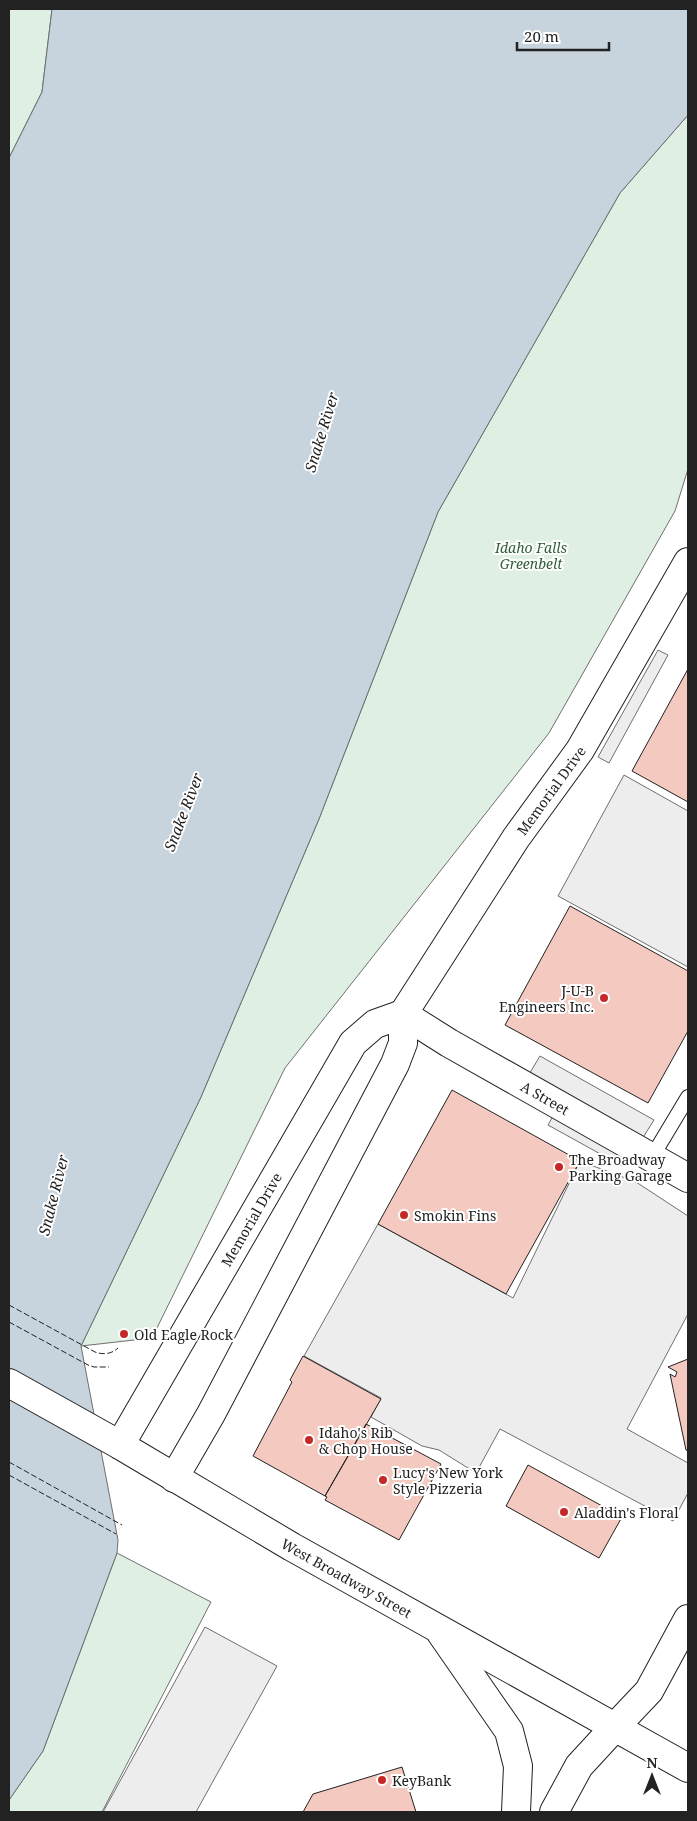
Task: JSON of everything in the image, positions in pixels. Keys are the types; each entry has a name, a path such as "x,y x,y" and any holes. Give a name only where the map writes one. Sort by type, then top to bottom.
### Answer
{"main road":[{"name":"Memorial Drive","path":"120,1445 353,1043 375,1024 403,1014 516,838 580,750 685,576"},
{"name":"A Street","path":"403,1014 448,1043 688,1178"},
{"path":"174,1478 211,1414 395,1064 403,1043 403,1014"},
{"name":"West Broadway Street","path":"9,1383 120,1445 285,1543 688,1768"},
{"path":"554,1812 579,1766 649,1691 688,1619"},
{"path":"437,1628 509,1731 518,1766 516,1812"}],"lane":[{"path":"652,1157 688,1097"}],"green space":[{"path":"9,9 52,9 42,92 9,158"},
{"name":"Idaho Falls Greenbelt","path":"688,115 688,469 675,511 549,733 285,1068 152,1338 81,1346 201,1097 319,819 438,512 620,193"},
{"path":"117,1553 211,1602 102,1812 9,1812 9,1800 43,1751"}],"shaded area":[{"path":"658,650 668,655 609,763 598,757"},
{"path":"624,775 688,811 688,967 558,896"},
{"path":"540,1056 654,1120 642,1139 528,1076"},
{"path":"553,1116 627,1157 622,1166 548,1125"},
{"path":"580,1161 636,1182 688,1216 688,1314 627,1429 688,1463 688,1493 673,1521 500,1429 476,1473 439,1450 422,1446 371,1417 381,1398 304,1356 378,1224 513,1298"},
{"path":"205,1627 277,1666 196,1812 103,1812"}],"water":[{"name":"Snake River","path":"52,9 688,9 688,115 620,193 438,512 319,819 201,1097 81,1346 118,1540 117,1553 43,1751 9,1800 9,158 42,92"}],"building":[{"path":"688,669 688,802 632,771"},
{"name":"J-U-B Engineers Inc.","path":"570,906 688,971 688,1031 648,1103 505,1025"},
{"path":"452,1090 580,1161 506,1294 378,1224"},
{"name":"Idaho's Rib & Chop House","path":"303,1356 381,1399 325,1496 253,1456 292,1382 290,1380"},
{"path":"688,1359 688,1451 686,1450 670,1374 675,1377 677,1372 668,1367"},
{"name":"Lucy's New York Style Pizzeria","path":"366,1424 441,1464 399,1540 325,1500 327,1497 325,1496"},
{"name":"Aladdin's Floral","path":"528,1465 622,1517 599,1558 506,1506"},
{"name":"KeyBank","path":"402,1767 416,1812 303,1812 313,1794"}],"fence":[{"path":"9,1305 95,1352 113,1352 118,1348"},
{"path":"9,1322 88,1365 109,1367"},
{"path":"9,1462 122,1525"},
{"path":"9,1475 116,1534"}],"place":[{"name":"J-U-B Engineers Inc.","path":"604,998"},
{"name":"The Broadway Parking Garage","path":"559,1167"},
{"name":"Smokin Fins","path":"404,1215"},
{"name":"Old Eagle Rock","path":"124,1334"},
{"name":"Idaho's Rib & Chop House","path":"309,1440"},
{"name":"Lucy's New York Style Pizzeria","path":"383,1480"},
{"name":"Aladdin's Floral","path":"564,1512"},
{"name":"KeyBank","path":"382,1780"}]}
